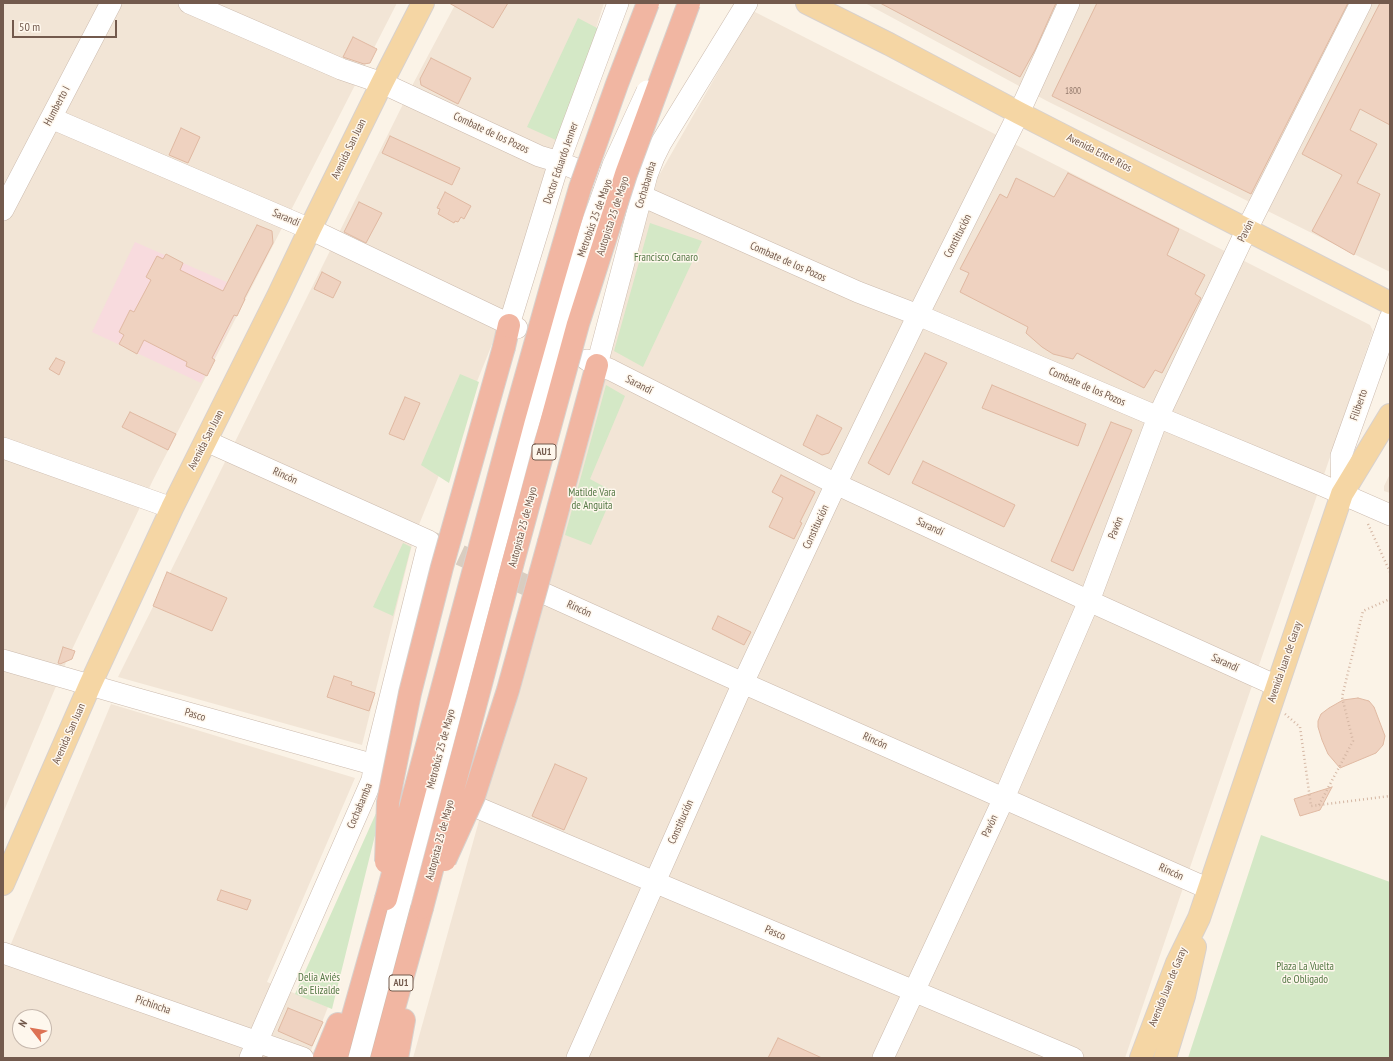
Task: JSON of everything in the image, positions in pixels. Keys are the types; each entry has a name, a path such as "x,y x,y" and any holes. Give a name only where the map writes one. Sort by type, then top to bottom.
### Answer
{"highway":[{"path":"341,1058 386,899 507,442 552,284 580,188 648,3"},
{"name":"Autopista 25 de Mayo","path":"380,1058 422,908 513,562 578,324 626,174 688,3"},
{"path":"386,899 388,802 410,693 442,567 504,347 513,327"},
{"path":"422,908 474,796 508,690 549,542 592,363"},
{"path":"324,1058 374,940"},
{"path":"397,1058 407,996 410,948"}],"main road":[{"name":"Avenida San Juan","path":"3,884 90,685 172,508 423,3"},
{"name":"Avenida Entre Ríos","path":"807,3 1390,303"},
{"name":"Avenida Juan de Garay","path":"1141,1058 1178,963 1199,918 1277,686 1349,497 1390,415"},
{"name":"Avenida Juan de Garay","path":"1165,1058 1190,969 1199,918"}],"street":[{"name":"Humberto I","path":"4,205 111,3"},
{"name":"Combate de los Pozos","path":"189,3 334,66 382,83 539,156 559,162 642,196 858,292 918,315 1390,515"},
{"name":"Doctor Eduardo Jenner","path":"513,327 559,162 618,3"},
{"name":"Metrobús 25 de Mayo","path":"359,1058 523,440 595,214 614,165 688,3"},
{"name":"Cochabamba","path":"592,363 647,175 661,143 747,3"},
{"name":"Constitución","path":"577,1058 743,684 836,484 918,315 1019,113 1069,3"},
{"name":"Pavón","path":"883,1058 913,990 1004,798 1089,601 1158,417 1247,229 1361,3"},
{"name":"Sarandí","path":"51,118 310,228 513,327"},
{"name":"Metrobús 25 de Mayo","path":"523,440 541,354 552,284"},
{"name":"Filiberto","path":"1349,497 1342,456 1390,318"},
{"name":"Sarandí","path":"592,363 836,484 1277,686"},
{"name":"Rincón","path":"206,441 429,541"},
{"path":"3,448 172,508"},
{"name":"Cochabamba","path":"253,1050 372,780 380,767 429,541"},
{"name":"Rincón","path":"541,592 743,684 1209,888"},
{"name":"Pasco","path":"3,660 380,767"},
{"name":"Pasco","path":"476,807 1073,1058"},
{"path":"1152,1058 1199,918"},
{"name":"Pichincha","path":"3,952 253,1050 303,1058"}],"path":[{"path":"1349,497 1390,572"},
{"path":"1319,806 1353,741 1342,697 1363,611 1390,599"},
{"path":"1270,707 1286,714 1300,728 1311,806 1390,796"}],"shaded area":[{"path":"3,3 397,3 153,480 67,660 3,813"},
{"path":"456,3 604,3 510,300 414,537 362,745 118,677 414,82"},
{"path":"865,3 1390,3 1390,272 1047,101"},
{"path":"753,11 1370,325 1373,331 1125,1058 413,1058 658,177"},
{"path":"135,242 247,291 201,383 92,332"},
{"path":"1390,474 1390,493 1384,491 1384,486"},
{"path":"111,704 355,778 267,982 328,1007 308,1058 3,1058 3,963"}],"green space":[{"path":"578,18 599,29 558,141 527,127"},
{"name":"Francisco Canaro","path":"650,223 702,241 643,367 614,351"},
{"path":"460,374 479,382 449,483 421,465"},
{"name":"Matilde Vara de Anguita","path":"606,385 625,396 590,479 614,492 591,545 565,535"},
{"path":"403,543 411,547 393,616 373,607"},
{"name":"Delia Aviés de Elizalde","path":"386,791 332,1009 295,994"},
{"name":"Plaza La Vuelta de Obligado","path":"1261,835 1390,882 1390,1058 1188,1058"}],"building":[{"path":"449,3 508,3 493,28"},
{"path":"880,3 1056,3 1035,50 1020,77"},
{"path":"1097,3 1348,3 1251,194 1052,96"},
{"path":"1380,3 1390,3 1390,125 1360,109 1350,130 1377,144 1357,183 1380,194 1354,255 1312,231 1342,175 1302,154"},
{"path":"353,37 377,49 370,63 364,64 343,57"},
{"path":"431,58 471,78 458,104 421,85 420,79"},
{"path":"181,128 200,137 188,163 169,155"},
{"path":"390,136 460,168 452,185 382,153"},
{"path":"1068,173 1179,229 1167,255 1205,275 1195,294 1201,298 1162,373 1155,370 1144,388 1077,353 1073,359 1053,354 1042,347 1026,333 1028,327 960,292 969,273 960,269 1000,194 1007,198 1016,178 1054,197"},
{"path":"445,192 471,206 464,219 461,217 458,222 455,221 454,223 438,214 440,209 437,208"},
{"path":"359,202 382,213 366,243 344,232"},
{"path":"257,225 272,231 273,243 244,299 237,316 234,315 212,358 215,360 207,376 186,366 187,362 144,340 137,354 119,344 124,335 119,332 130,310 134,312 151,280 146,277 157,256 163,259 166,254 183,263 180,270 223,291"},
{"path":"322,272 341,282 333,298 314,289"},
{"path":"925,353 947,363 889,475 868,463"},
{"path":"56,358 65,362 59,375 49,369"},
{"path":"992,385 1086,424 1078,446 982,408"},
{"path":"405,397 420,403 404,440 389,434"},
{"path":"130,412 176,434 168,450 122,427"},
{"path":"817,415 842,428 829,453 822,455 803,445"},
{"path":"1111,422 1132,430 1073,571 1051,561"},
{"path":"923,461 1015,505 1004,527 912,483"},
{"path":"781,475 815,492 800,522 802,523 794,539 769,527 783,498 772,492"},
{"path":"167,572 227,598 212,631 153,606"},
{"path":"718,616 751,632 744,645 712,629"},
{"path":"63,647 75,651 72,659 60,664 58,663"},
{"path":"334,676 352,682 351,685 375,693 369,711 327,697"},
{"path":"1358,698 1369,701 1374,707 1385,736 1383,745 1376,753 1340,768 1328,754 1318,727 1318,721 1321,714 1329,708 1343,700"},
{"path":"555,764 587,778 564,830 532,816"},
{"path":"1332,787 1320,810 1300,816 1294,799"},
{"path":"221,890 251,900 247,910 217,900"},
{"path":"288,1008 323,1022 312,1046 278,1031"},
{"path":"778,1038 822,1058 768,1058"}],"tunnel":[{"path":"432,542 541,592"}]}
